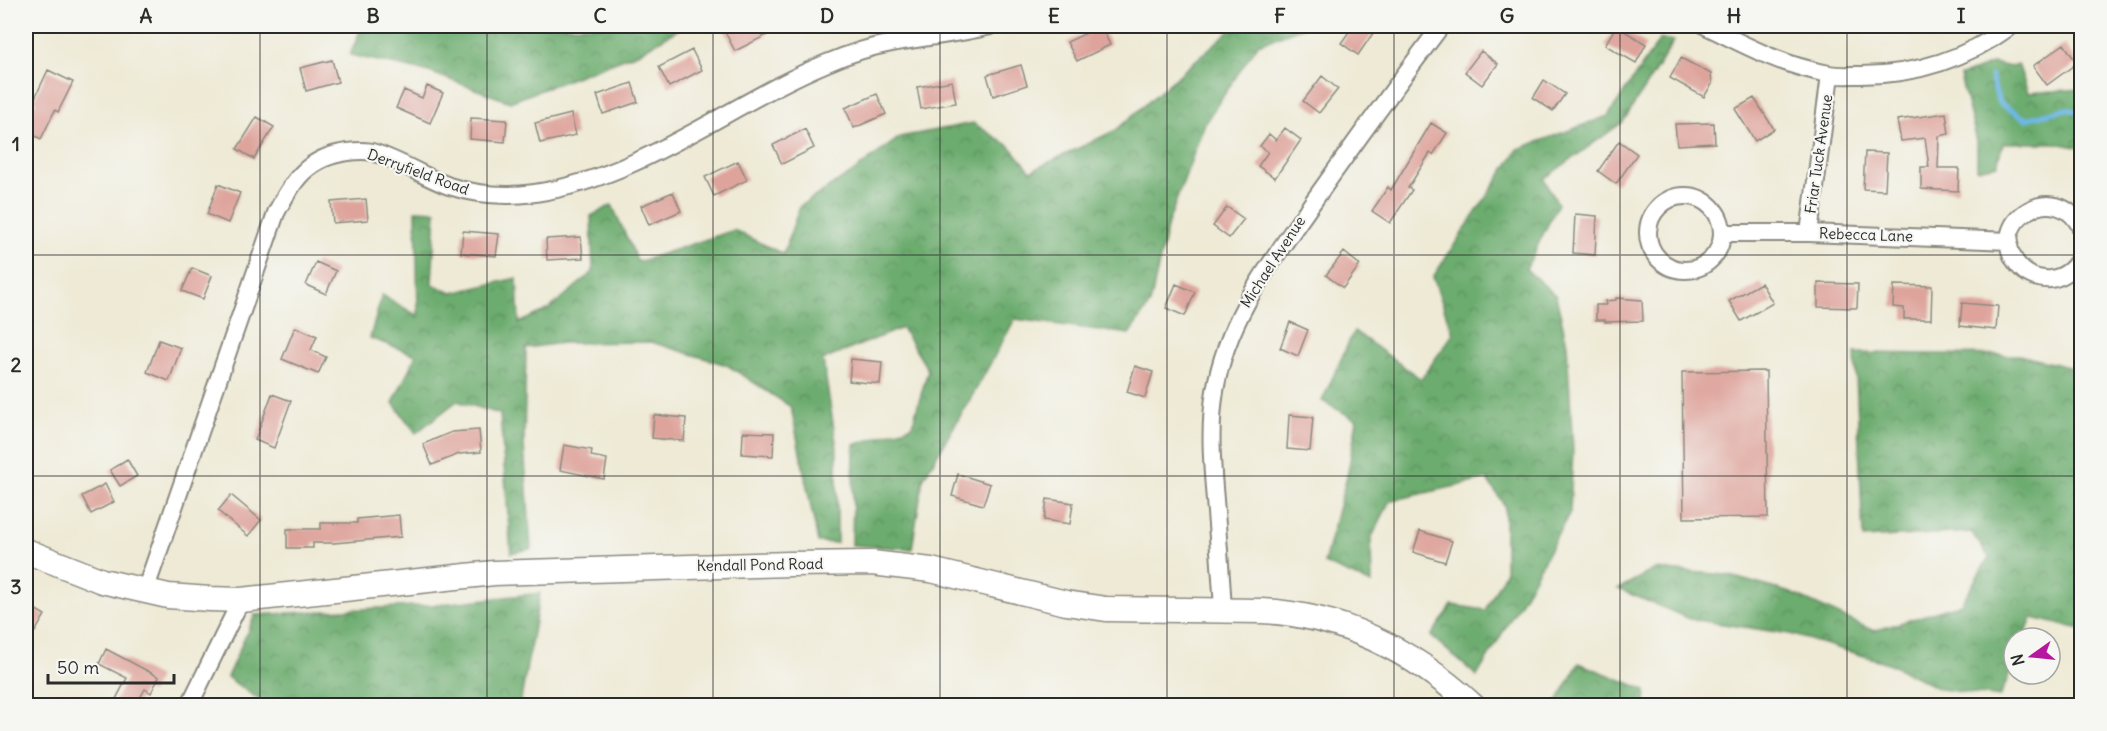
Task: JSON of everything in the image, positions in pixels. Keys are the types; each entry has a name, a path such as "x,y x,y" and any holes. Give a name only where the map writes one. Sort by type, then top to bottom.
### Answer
{"street":[{"name":"Derryfield Road","path":"145,591 276,213 288,190 301,173 317,161 335,154 355,151 373,152 447,185 466,191 504,194 533,193 560,188 601,177 634,162 827,63 891,43 990,26"},
{"name":"Michael Avenue","path":"1223,609 1212,433 1215,392 1235,322 1275,257 1441,26"},
{"path":"1706,26 1767,56 1830,75 1874,75 1935,65 1974,48 2011,26"},
{"name":"Friar Tuck Avenue","path":"1809,233 1830,75"},
{"path":"1689,196 1710,205 1719,218 1722,233 1720,247 1712,259 1699,267 1685,270 1671,267 1659,259 1651,247 1648,233 1652,218 1661,205 1674,197 1689,196"},
{"path":"2082,230 2078,221 2066,210 2044,205 2029,209 2017,219 2010,240 2012,255 2019,267 2038,278 2052,279 2066,274 2077,264 2082,254"},
{"name":"Rebecca Lane","path":"1722,233 1809,233 2010,240"},
{"name":"Kendall Pond Road","path":"26,551 102,581 145,591 168,596 241,600 494,573 872,563 931,570 1056,601 1106,609 1223,609 1287,612 1317,618 1378,640 1408,656 1434,673 1473,705"},
{"path":"189,705 241,600"}],"green space":[{"path":"362,26 684,26 640,52 510,102 429,72 350,55"},
{"path":"1235,26 1306,26 1258,44 1205,123 1168,223 1150,304 1129,334 1015,319 923,479 912,549 852,545 854,445 912,426 928,370 902,328 823,360 837,448 837,543 818,542 791,407 727,365 651,342 562,343 526,348 524,444 531,549 511,553 500,414 457,401 416,433 393,403 416,355 370,338 382,295 418,316 416,210 436,211 432,284 452,293 517,278 519,323 549,309 593,272 591,216 612,205 638,262 734,230 783,254 800,206 850,174 900,137 973,123 1010,146 1031,171 1116,130"},
{"path":"1660,39 1674,41 1623,122 1544,179 1558,204 1526,269 1556,296 1567,344 1573,449 1570,512 1529,588 1477,676 1431,636 1452,605 1485,610 1505,573 1505,506 1487,479 1390,501 1371,539 1372,584 1324,563 1348,472 1357,420 1322,401 1354,331 1421,379 1453,334 1433,277 1518,149 1608,116"},
{"path":"1994,63 2010,67 2018,64 2028,93 2081,89 2081,148 2056,143 2003,143 1997,165 1977,169 1977,141 1960,76"},
{"path":"1855,353 2019,355 2081,370 2081,629 2032,618 2029,626 2002,626 2002,686 2005,686 2000,697 1940,689 1888,663 1790,634 1690,619 1618,589 1655,569 1727,575 1791,593 1874,631 1961,604 1989,557 1971,532 1863,538"},
{"path":"540,593 520,705 266,705 227,677 255,615 432,605"},
{"path":"1579,663 1646,690 1645,705 1555,705"}],"building":[{"path":"722,26 762,26 767,35 735,51"},
{"path":"1101,26 1110,45 1077,61 1067,42"},
{"path":"1353,26 1378,26 1358,55 1341,43"},
{"path":"1616,26 1646,44 1636,63 1605,45"},
{"path":"2064,44 2077,63 2047,85 2033,66"},
{"path":"692,50 702,70 669,87 659,67"},
{"path":"1481,51 1498,64 1482,85 1465,72"},
{"path":"1681,58 1711,74 1712,84 1704,97 1670,78"},
{"path":"332,60 338,82 306,91 300,68"},
{"path":"1021,65 1027,85 993,96 987,75"},
{"path":"48,70 73,82 58,112 55,110 41,139 26,131 26,122"},
{"path":"1322,76 1338,89 1319,113 1303,101"},
{"path":"1544,80 1565,94 1553,111 1533,98"},
{"path":"952,81 956,103 921,109 917,87"},
{"path":"632,83 638,102 603,114 597,95"},
{"path":"427,86 443,93 430,123 396,108 404,90 422,98"},
{"path":"877,94 886,114 854,128 845,108"},
{"path":"1754,98 1774,129 1755,141 1735,109"},
{"path":"1946,113 1949,134 1939,136 1938,168 1959,168 1958,191 1921,189 1921,167 1929,167 1925,138 1901,141 1897,120"},
{"path":"571,114 576,135 540,143 535,123"},
{"path":"257,117 274,127 254,159 237,149"},
{"path":"471,118 507,120 505,142 470,139"},
{"path":"1431,123 1447,133 1433,155 1430,153 1408,188 1412,190 1390,223 1372,211 1388,187 1391,190"},
{"path":"1714,123 1715,143 1677,145 1675,124"},
{"path":"1285,128 1301,140 1275,178 1258,166 1268,152 1260,146 1269,134 1276,140"},
{"path":"805,129 814,148 782,164 773,145"},
{"path":"1619,141 1637,154 1616,184 1598,171"},
{"path":"1865,152 1887,153 1885,190 1863,189"},
{"path":"738,161 747,180 714,196 705,177"},
{"path":"218,184 240,193 228,223 207,214"},
{"path":"673,192 681,211 649,225 641,206"},
{"path":"366,199 368,220 333,223 331,202"},
{"path":"1227,207 1244,219 1229,238 1213,226"},
{"path":"1575,214 1597,216 1595,255 1573,253"},
{"path":"463,231 499,234 496,256 461,253"},
{"path":"581,237 583,258 547,260 546,239"},
{"path":"1344,252 1360,265 1343,288 1326,275"},
{"path":"316,262 336,271 326,294 306,285"},
{"path":"192,268 212,276 203,299 182,291"},
{"path":"1761,283 1773,303 1741,321 1729,301"},
{"path":"1818,283 1858,284 1857,308 1818,307"},
{"path":"1176,284 1195,292 1185,316 1166,308"},
{"path":"1894,285 1932,286 1931,319 1904,319 1904,308 1893,307"},
{"path":"1616,298 1642,300 1643,321 1605,322 1605,320 1596,320 1596,305 1606,305 1605,301 1616,300"},
{"path":"1962,303 1998,306 1996,330 1960,326"},
{"path":"1290,322 1308,330 1298,356 1280,348"},
{"path":"295,327 317,336 311,350 326,357 318,374 282,359"},
{"path":"159,340 181,348 169,381 147,372"},
{"path":"851,359 882,362 880,384 849,381"},
{"path":"1135,366 1153,372 1145,398 1127,392"},
{"path":"1766,371 1768,517 1684,518 1682,372"},
{"path":"272,394 291,401 274,448 255,440"},
{"path":"654,415 686,418 684,441 652,438"},
{"path":"1289,415 1313,417 1310,451 1287,449"},
{"path":"479,430 481,452 459,454 432,465 423,444 452,432"},
{"path":"743,432 774,433 773,456 742,454"},
{"path":"564,445 592,450 591,456 607,459 604,479 560,470"},
{"path":"127,459 137,476 120,486 110,470"},
{"path":"958,474 990,484 983,505 952,496"},
{"path":"105,484 114,502 91,514 82,496"},
{"path":"231,495 261,520 248,536 218,511"},
{"path":"1047,499 1073,503 1070,524 1044,520"},
{"path":"399,515 401,537 313,543 313,548 287,548 287,529 321,529 321,523 357,523 357,519"},
{"path":"1420,531 1452,541 1445,562 1413,552"},
{"path":"26,604 45,615 35,632 26,626"},
{"path":"106,649 159,677 151,693 145,689 136,705 124,705 115,701 127,678 99,664"}],"waterway":[{"path":"1991,76 1999,103 2026,119 2065,109 2082,112"}]}
